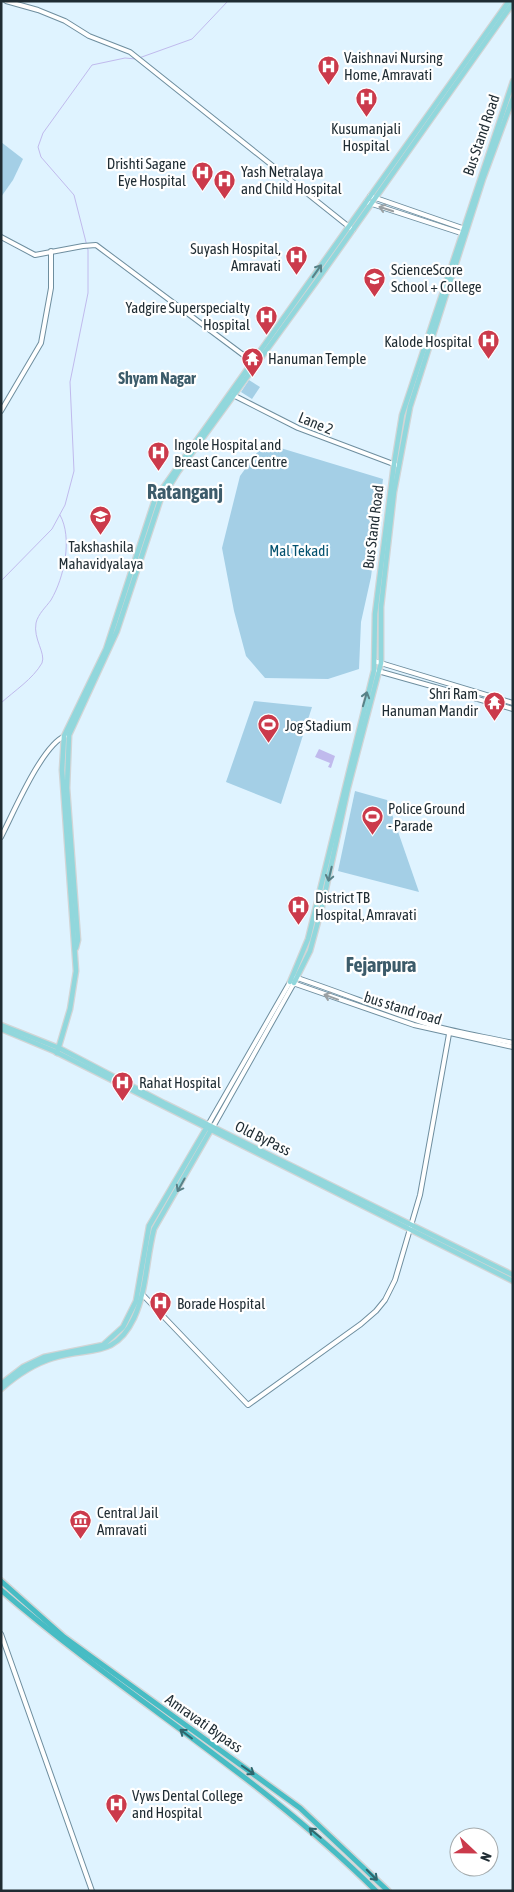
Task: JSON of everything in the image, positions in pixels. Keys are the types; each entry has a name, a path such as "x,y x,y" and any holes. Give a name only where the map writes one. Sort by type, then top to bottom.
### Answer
{"highway":[{"name":"Amravati Bypass","path":"1,1581 64,1636 300,1808 388,1891"},
{"name":"Amravati Bypass","path":"1,1590 61,1640 295,1817 376,1891"}],"main road":[{"path":"373,197 509,1"},
{"path":"1,1029 58,1050 76,979 78,940 67,788 67,736 117,631 160,501 231,394 513,3"},
{"name":"Bus Stand Road","path":"376,670 374,661 375,614 396,464 410,407 464,231 513,81"},
{"name":"Bus Stand Road","path":"464,231 513,98"},
{"name":"Bus Stand Road","path":"292,983 310,952 376,670 381,663 381,607 396,464"},
{"name":"Old ByPass","path":"1,1025 58,1050 411,1229 513,1275"},
{"path":"1,1389 21,1373 48,1360 100,1350 118,1342 134,1319 142,1294 154,1229 209,1127"},
{"path":"1,1384 23,1368 44,1357 104,1345 123,1327 136,1302 149,1226 209,1127"},
{"path":"411,1229 513,1281"}],"street":[{"path":"6,1 38,10 65,21 89,36 135,55 351,228"},
{"path":"373,197 418,212 464,231"},
{"path":"368,203 416,219 464,231"},
{"path":"416,219 418,212"},
{"path":"1,237 35,255 89,245 96,246 254,363"},
{"path":"1,411 41,343 51,288 51,251"},
{"name":"Lane 2","path":"231,394 298,428 396,464"},
{"path":"374,661 513,703"},
{"path":"376,670 513,709"},
{"path":"1,837 42,760 57,740 67,736"},
{"name":"bus stand road","path":"294,977 432,1025 464,1034 480,1035 513,1043"},
{"path":"209,1127 292,983"},
{"name":"bus stand road","path":"292,983 358,1007 449,1034 513,1047"},
{"path":"142,1294 248,1405 376,1311 395,1280 420,1195 449,1034"},
{"path":"1,1634 92,1891"}],"green space":[{"path":"1,142 23,159 13,180 1,197"},
{"path":"249,380 260,387 252,399 241,392"},
{"name":"Mal Tekadi","path":"264,443 383,479 371,577 361,622 359,669 328,679 265,678 246,656 234,611 222,548 240,476"},
{"name":"Jog Stadium","path":"254,701 312,707 281,804 226,782"},
{"name":"Police Ground - Parade","path":"355,791 387,800 419,892 338,871"}],"shaded area":[{"path":"319,749 335,756 331,768 328,767 330,763 315,757"}],"waterway":[{"path":"139,58 192,39 228,1"},
{"path":"1,581 52,529 65,505 74,471 70,382 88,293 88,250 74,195 41,157 38,147 43,133 92,65 125,58 136,59"},
{"path":"1,703 28,680 42,663 43,659 36,635 36,623 56,591 63,570 66,535 60,515"}],"place":[{"name":"Vaishnavi Nursing Home, Amravati","path":"328,85"},
{"name":"Kusumanjali Hospital","path":"366,118"},
{"name":"Drishti Sagane Eye Hospital","path":"202,191"},
{"name":"Yash Netralaya and Child Hospital","path":"225,199"},
{"name":"Suyash Hospital, Amravati","path":"297,276"},
{"name":"ScienceScore School + College","path":"375,297"},
{"name":"Yadgire Superspecialty Hospital","path":"266,335"},
{"name":"Kalode Hospital","path":"488,360"},
{"name":"Hanuman Temple","path":"252,377"},
{"name":"Ingole Hospital and Breast Cancer Centre","path":"158,472"},
{"name":"Takshashila Mahavidyalaya","path":"101,536"},
{"name":"Shri Ram Hanuman Mandir","path":"494,721"},
{"name":"Jog Stadium","path":"269,744"},
{"name":"Police Ground - Parade","path":"372,836"},
{"name":"District TB Hospital, Amravati","path":"299,925"},
{"name":"Rahat Hospital","path":"123,1101"},
{"name":"Borade Hospital","path":"161,1322"},
{"name":"Central Jail Amravati","path":"81,1540"},
{"name":"Vyws Dental College and Hospital","path":"116,1823"}],"district":[{"name":"Shyam Nagar","path":"157,378"},
{"name":"Ratanganj","path":"185,491"},
{"name":"Fejarpura","path":"381,964"}]}
